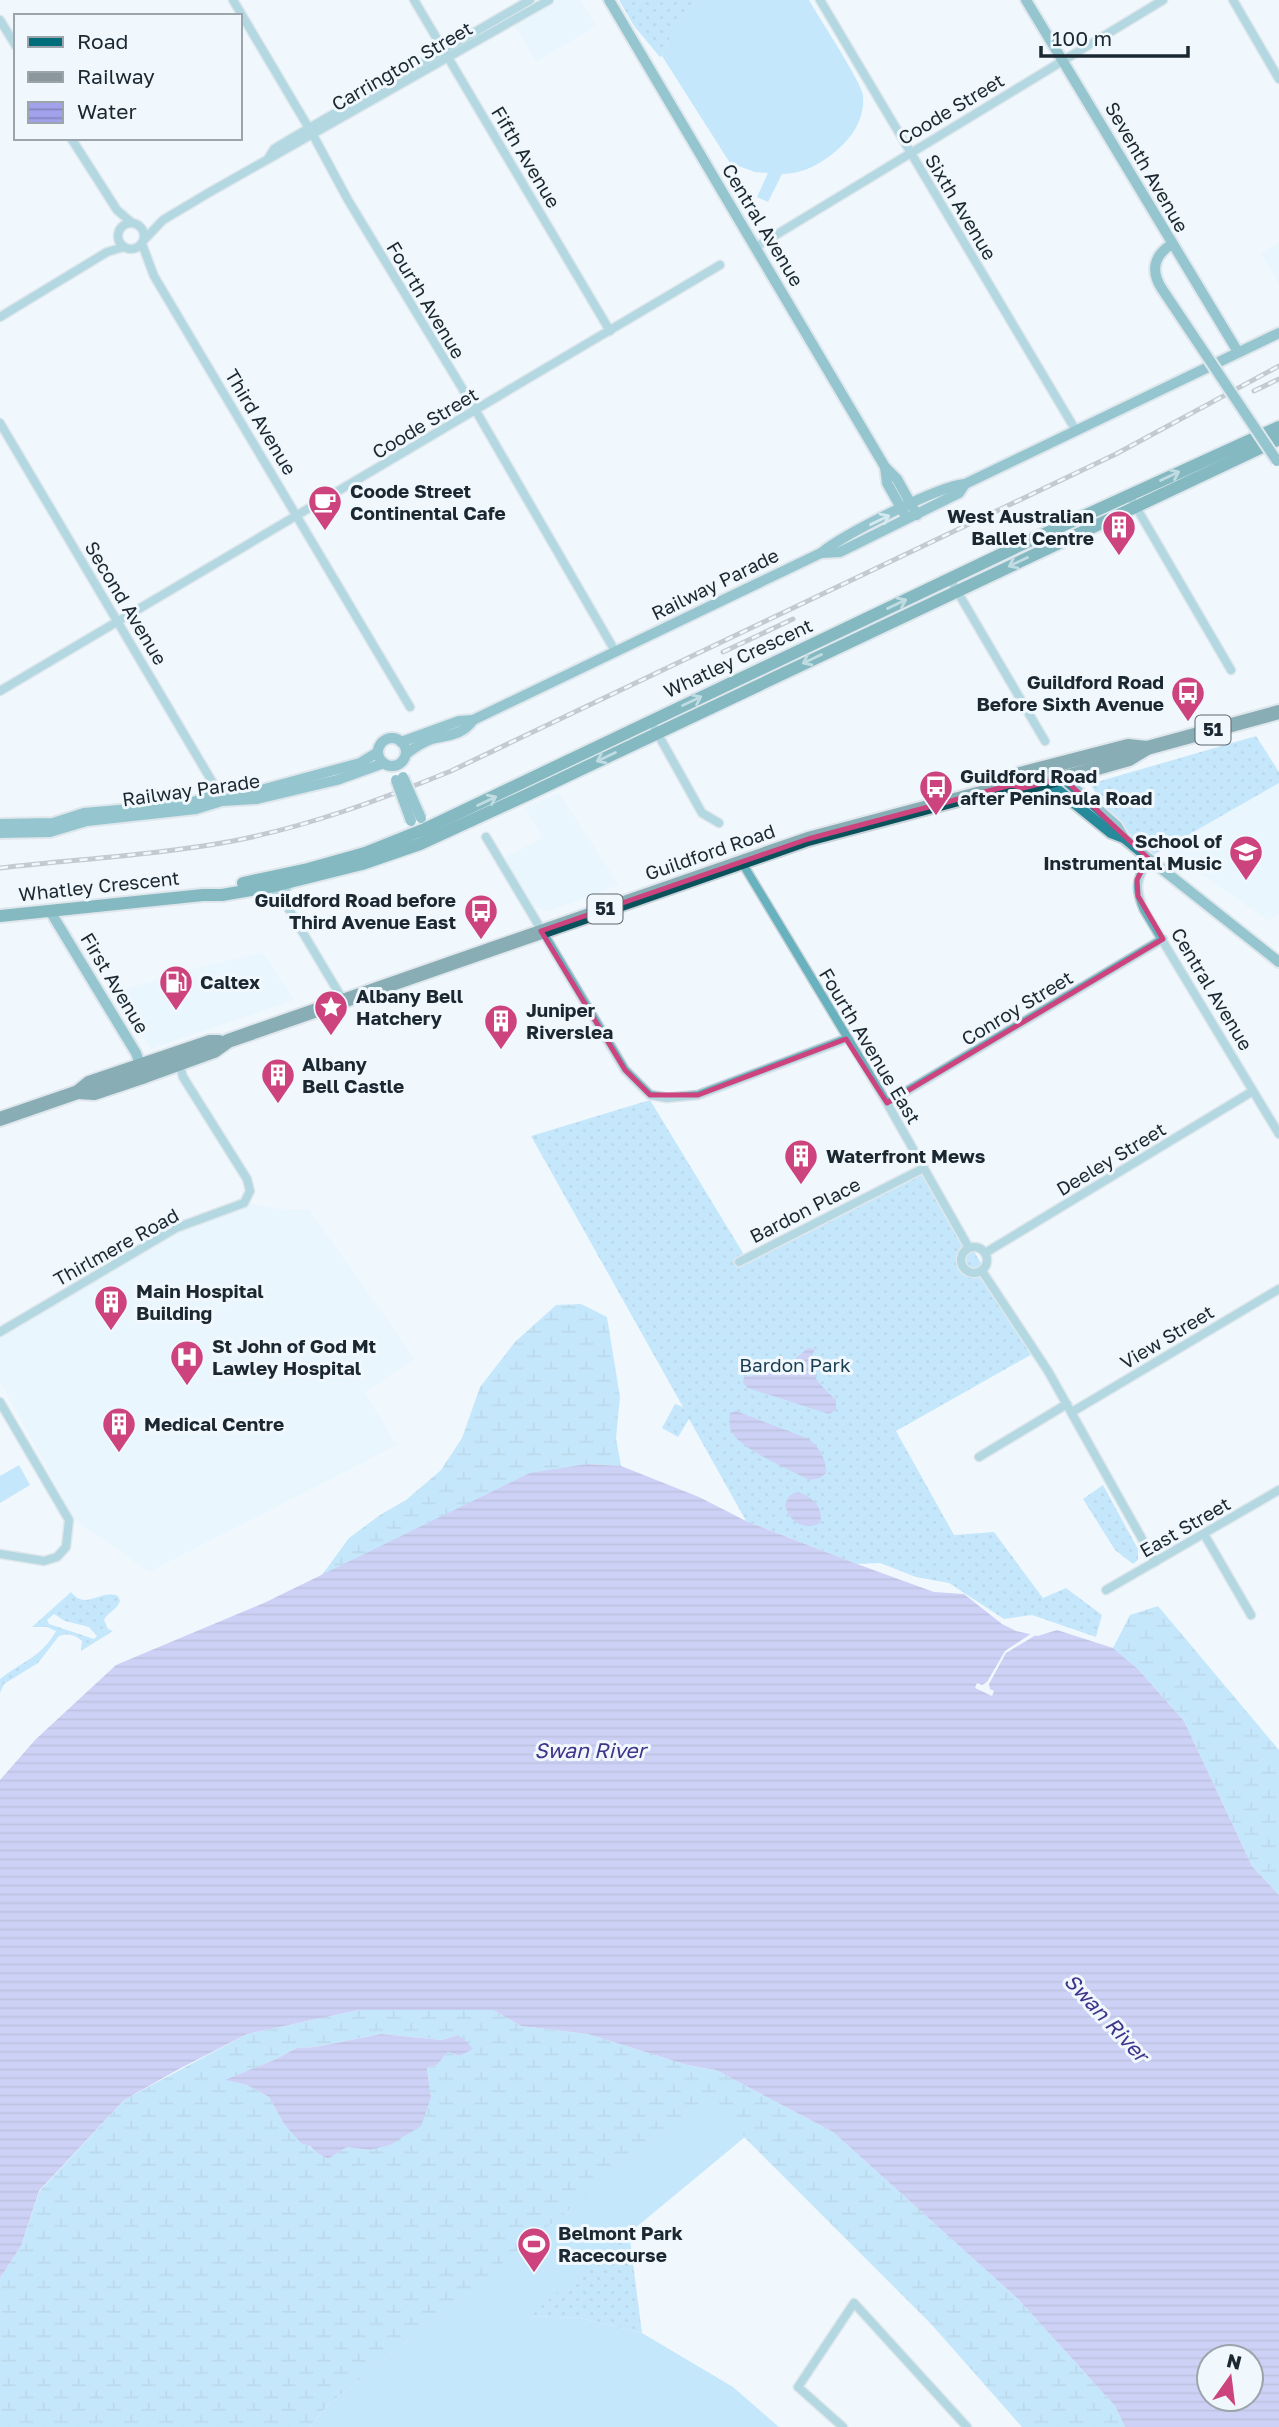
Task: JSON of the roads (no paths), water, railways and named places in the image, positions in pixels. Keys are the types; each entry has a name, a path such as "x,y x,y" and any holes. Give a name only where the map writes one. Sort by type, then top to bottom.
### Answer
{"highway":[{"name":"Guildford Road","path":"0,1119 78,1092 89,1083 179,1063 214,1051 228,1041 808,839 1011,785 1023,788 1063,778 1129,759 1147,748 1279,712"},
{"name":"Guildford Road","path":"1011,785 1020,774 1128,747 1147,748"},
{"name":"Guildford Road","path":"143,1071 210,1042 228,1041"}],"main road":[{"name":"Central Avenue","path":"609,0 884,467 897,479 910,512"},
{"name":"Seventh Avenue","path":"1026,0 1238,352"},
{"path":"1172,244 1158,255 1155,263 1161,289 1278,462"},
{"name":"Railway Parade","path":"401,742 459,721 473,720 821,553 835,541 910,512 952,485 964,484 1279,333"},
{"name":"Whatley Crescent","path":"0,916 222,895 365,853 420,830 529,794 653,727 1279,428"},
{"name":"Whatley Crescent","path":"1132,500 1279,439"},
{"name":"Railway Parade","path":"403,759 433,739 462,731 473,720"},
{"path":"400,778 403,759 401,742 393,739 384,741 378,752 400,778 420,830"},
{"name":"Railway Parade","path":"0,824 53,824 84,813 187,804 254,792 360,764 378,752"},
{"path":"386,764 403,759"},
{"name":"Railway Parade","path":"0,833 50,832 87,821 196,809 221,797 257,799 302,789 386,764"},
{"path":"1039,769 1063,778 1148,858 1279,962"},
{"path":"1048,782 1111,833 1125,838"},
{"name":"Whatley Crescent","path":"276,881 290,882 362,864 420,830"},
{"name":"First Avenue","path":"50,911 136,1053 143,1071"}],"street":[{"name":"Fifth Avenue","path":"414,0 610,331"},
{"name":"Carrington Street","path":"445,54 530,0"},
{"name":"Carrington Street","path":"143,242 163,220 269,157 274,149 549,0"},
{"name":"Sixth Avenue","path":"820,0 1075,429"},
{"name":"Coode Street","path":"756,247 1163,0"},
{"path":"1233,0 1279,79"},
{"name":"Fourth Avenue","path":"242,15 311,131 352,208 476,411 615,651"},
{"path":"0,20 14,43"},
{"path":"0,317 107,252 124,247 134,250 143,242 142,229 117,210 72,140"},
{"path":"117,210 119,232 124,247"},
{"name":"Carrington Street","path":"135,224 163,220"},
{"path":"107,252 119,232 135,224"},
{"name":"Third Avenue","path":"143,242 148,264"},
{"name":"Third Avenue","path":"134,250 148,264 410,707"},
{"name":"Coode Street","path":"0,691 720,265"},
{"name":"Second Avenue","path":"0,423 221,797"},
{"path":"1132,500 1231,670"},
{"path":"953,584 1045,741"},
{"path":"653,727 702,813 719,823"},
{"path":"486,837 625,1070 650,1095 667,1098 698,1095 846,1039"},
{"name":"Central Avenue","path":"1148,858 1137,880 1138,896 1144,911 1279,1134"},
{"name":"Fourth Avenue East","path":"741,861 887,1104 969,1248"},
{"path":"276,881 282,904 287,906"},
{"path":"290,882 285,891 287,906 343,1000"},
{"name":"Conroy Street","path":"887,1104 1163,939"},
{"path":"179,1063 188,1050"},
{"name":"Thirlmere Road","path":"0,1332 176,1228 244,1203 250,1191 247,1179 183,1077 179,1063"},
{"name":"Deeley Street","path":"985,1253 1253,1091"},
{"name":"Bardon Place","path":"738,1262 924,1168"},
{"path":"969,1248 979,1248 985,1253 987,1264 982,1271 974,1273 964,1268 962,1257 969,1248"},
{"path":"982,1271 1070,1408 1155,1562"},
{"name":"View Street","path":"979,1457 1279,1289"},
{"path":"0,1402 69,1519 66,1547 57,1558 44,1562 0,1554"},
{"name":"East Street","path":"1106,1590 1279,1490"},
{"path":"1204,1534 1251,1615"},
{"path":"843,2427 798,2387 854,2303 967,2427"}],"water":[{"path":"808,1348 815,1349 811,1364 815,1377 836,1400 836,1410 829,1414 748,1388 743,1383 744,1377 776,1371 789,1364"},
{"path":"736,1411 809,1439 822,1454 826,1473 820,1478 810,1480 746,1446 731,1429 730,1413"},
{"name":"Swan River","path":"587,1464 621,1466 699,1497 746,1521 857,1564 934,1592 964,1594 1002,1624 1016,1631 1038,1636 1057,1630 1113,1648 1137,1668 1184,1721 1252,1866 1279,1895 1279,2427 1125,2427 1115,2406 1018,2299 833,2132 716,2070 687,2065 588,2034 521,2026 493,2010 359,2010 247,2034 179,2069 124,2100 39,2191 21,2246 0,2278 0,1780 36,1739 116,1665 264,1603 530,1473"},
{"path":"798,1492 816,1503 821,1517 820,1523 803,1525 790,1516 785,1505 789,1496"},
{"path":"381,2034 442,2040 458,2035 473,2049 459,2056 448,2052 437,2065 427,2068 431,2098 421,2126 390,2145 369,2150 347,2147 328,2159 301,2143 284,2124 269,2097 247,2085 225,2080 297,2048"}],"railway":[{"path":"0,868 233,841 317,820 424,782 1116,454 1279,366"},
{"path":"1254,391 1279,379"},
{"path":"723,652 793,619"}],"place":[{"name":"Coode Street Continental Cafe","path":"325,532"},
{"name":"West Australian Ballet Centre","path":"1119,557"},
{"name":"Guildford Road Before Sixth Avenue","path":"1188,723"},
{"name":"Guildford Road after Peninsula Road","path":"936,817"},
{"name":"School of Instrumental Music","path":"1246,882"},
{"name":"Guildford Road before Third Avenue East","path":"481,941"},
{"name":"Caltex","path":"176,1012"},
{"name":"Albany Bell Hatchery","path":"331,1037"},
{"name":"Juniper Riverslea","path":"501,1051"},
{"name":"Albany Bell Castle","path":"278,1105"},
{"name":"Waterfront Mews","path":"801,1186"},
{"name":"Main Hospital Building","path":"111,1332"},
{"name":"St John of God Mt Lawley Hospital","path":"187,1387"},
{"name":"Medical Centre","path":"119,1454"},
{"name":"Belmont Park Racecourse","path":"534,2274"}],"park label":[{"name":"Bardon Park","path":"795,1365"}]}
